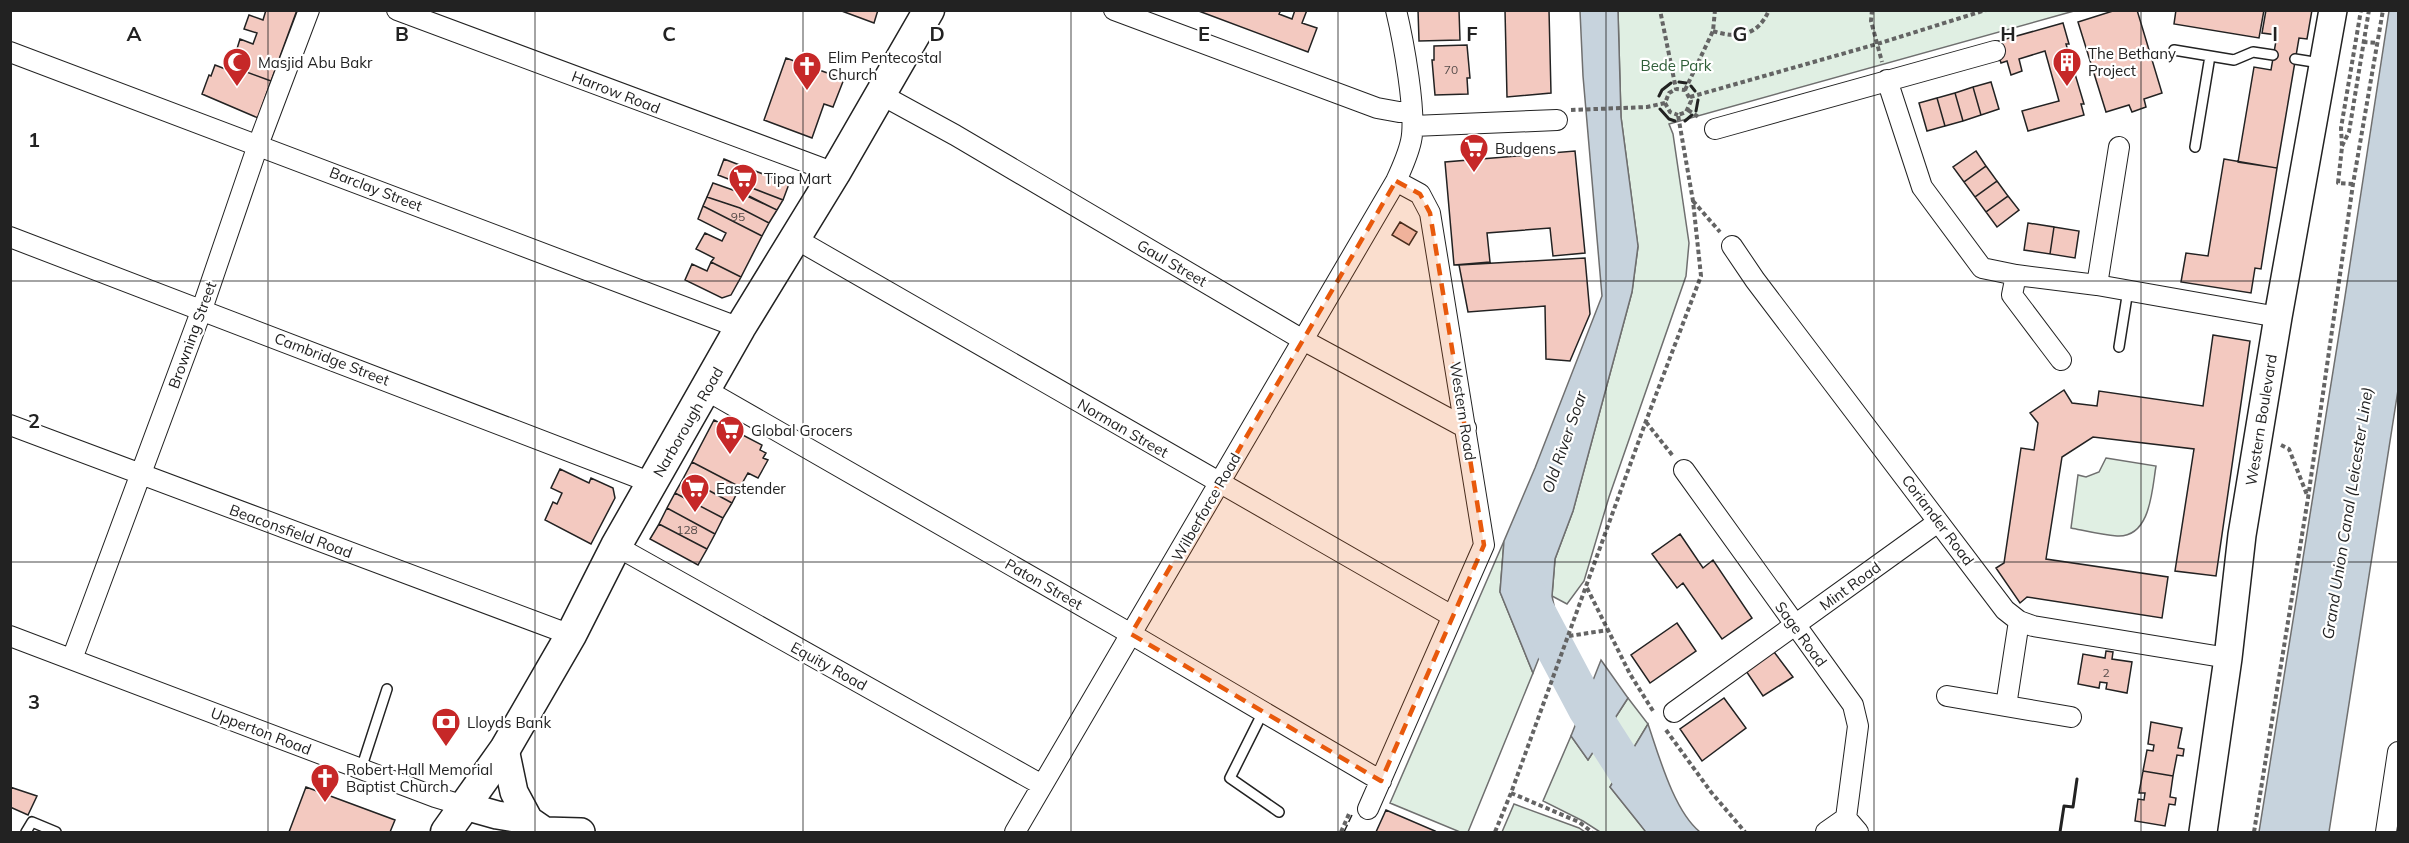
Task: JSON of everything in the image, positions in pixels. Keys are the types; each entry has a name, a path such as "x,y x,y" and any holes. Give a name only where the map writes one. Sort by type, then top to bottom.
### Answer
{"main road":[{"name":"Narborough Road","path":"446,832 505,749 571,635 616,546 740,328 796,239 929,10"}],"street":[{"name":"Browning Street","path":"72,659 202,309 258,145 309,10"},
{"name":"Harrow Road","path":"397,10 835,173"},
{"path":"1114,10 1147,16 1377,108 1412,118 1562,115"},
{"path":"1396,10 1412,118 1412,139 1407,158 1396,181"},
{"name":"Western Boulevard","path":"2203,832 2228,658 2242,535 2333,10"},
{"path":"1715,129 1995,51"},
{"name":"Barclay Street","path":"10,52 740,328"},
{"path":"1887,80 1922,187 1982,268 2016,275 2128,290 2278,317"},
{"name":"Gaul Street","path":"880,94 955,135 1303,340 1466,429"},
{"path":"2097,285 2119,147"},
{"name":"Wilberforce Road","path":"1015,832 1396,181"},
{"name":"Western Road","path":"1368,809 1484,545 1430,213 1420,194 1396,181"},
{"name":"Cambridge Street","path":"10,237 652,483"},
{"name":"Norman Street","path":"796,239 1452,616"},
{"name":"Coriander Road","path":"1732,246 1755,280 1995,599 2019,621 2033,627 2228,658"},
{"path":"2016,275 2012,295 2061,360"},
{"name":"Paton Street","path":"706,390 1131,634 1381,781"},
{"name":"Beaconsfield Road","path":"10,425 571,635"},
{"name":"Sage Road","path":"1684,470 1853,705 1858,726 1852,825 1826,832"},
{"name":"Mint Road","path":"1674,712 1938,522"},
{"name":"Equity Road","path":"616,546 1042,785"},
{"path":"2006,706 2019,621"},
{"name":"Upperton Road","path":"10,636 465,806 539,828 581,832"},
{"path":"1947,696 2071,717"},
{"path":"505,749 514,792 539,828"},
{"path":"2386,832 2398,752"}],"lane":[{"path":"2174,50 2234,60 2253,52 2273,55"},
{"path":"2195,147 2210,56"},
{"path":"2295,59 2322,63"},
{"path":"2119,347 2128,290"},
{"path":"361,769 387,689"},
{"path":"1263,712 1230,778 1279,812"},
{"path":"26,832 32,822 56,832"}],"path":[{"path":"1660,10 1676,89"},
{"path":"1685,90 1713,31 1715,10"},
{"path":"1713,31 1736,35 1751,32 1763,24 1769,10"},
{"path":"1872,10 1871,21 1877,44"},
{"path":"1690,97 1877,44 1986,10"},
{"path":"2353,184 2338,183 2342,147 2341,128 2361,10"},
{"path":"2342,147 2349,132 2369,10"},
{"path":"2254,832 2307,498 2353,184 2383,10"},
{"path":"2363,42 2377,43"},
{"path":"1676,89 1685,90 1690,97 1689,110 1678,115 1670,112 1665,103 1669,93 1676,89"},
{"path":"1562,115 1647,107 1665,103"},
{"path":"1495,832 1701,276 1693,201 1678,115"},
{"path":"1693,201 1732,246"},
{"path":"1646,421 1684,470"},
{"path":"2259,434 2289,449 2307,498"},
{"path":"1569,636 1608,630"},
{"path":"1511,793 1579,822 1592,832"}],"highlighted area":[{"path":"1396,181 1420,194 1430,213 1484,545 1381,781 1131,634"}],"green space":[{"name":"Bede Park","path":"1618,11 2074,11 1669,124 1673,134 1689,243 1686,276 1609,497 1584,581 1567,604 1552,596 1555,559 1573,511 1632,292 1638,247 1621,117"},
{"path":"2106,458 2156,466 2148,510 2137,529 2128,535 2117,536 2071,528 2078,475 2086,477 2099,472"},
{"path":"1504,541 1500,592 1533,673 1468,832 1460,832 1390,803"},
{"path":"1628,698 1648,724 1610,787 1646,832 1600,832 1543,801 1571,736 1588,760"},
{"path":"1514,804 1579,828 1585,832 1502,832"}],"water":[{"path":"1580,11 1618,11 1621,117 1638,246 1632,292 1573,511 1555,559 1552,596 1556,615 1533,673 1500,592 1504,541 1602,296 1583,76"},
{"name":"Grand Union Canal (Leicester Line)","path":"2389,11 2398,11 2398,390 2329,832 2259,832 2341,319"},
{"path":"1601,660 1628,698 1588,760 1571,736"},
{"path":"1648,724 1675,797 1682,811 1700,832 1646,832 1610,787"}],"building":[{"path":"266,10 297,10 271,81 230,66 232,61 245,65 248,56 236,52 240,39 253,44 257,33 244,29 249,15 263,20"},
{"path":"839,10 878,10 874,23"},
{"path":"1196,10 1281,10 1279,14 1292,19 1295,10 1307,10 1302,23 1317,28 1308,52"},
{"path":"1418,10 1459,10 1460,40 1419,41"},
{"path":"1505,10 1549,10 1551,93 1507,97"},
{"path":"2116,10 2137,10 2162,93 2144,99 2146,107 2132,112 2129,105 2106,112 2078,22"},
{"path":"2176,10 2264,10 2259,38 2174,24"},
{"path":"2266,10 2312,10 2307,39 2299,38 2277,168 2238,162 2254,67 2271,70 2277,35 2262,33"},
{"name":"The Bethany Project","path":"2063,23 2069,44 2066,44 2084,104 2081,104 2084,115 2028,131 2022,111 2059,101 2045,51 2019,59 2022,71 2011,75 2007,61 2001,63 1995,42"},
{"path":"1467,45 1470,78 1467,78 1468,94 1435,95 1432,60 1434,60 1434,46"},
{"name":"Elim Pentecostal Church","path":"786,58 844,79 833,107 824,104 812,138 764,120"},
{"name":"Masjid Abu Bakr","path":"215,65 228,70 230,66 271,81 258,118 202,94"},
{"path":"1991,82 1999,109 1981,115 1973,87"},
{"path":"1973,87 1981,115 1963,121 1955,93"},
{"path":"1955,93 1963,121 1945,126 1937,98"},
{"path":"1937,98 1945,126 1927,131 1919,103"},
{"path":"1575,151 1585,253 1553,256 1550,228 1487,233 1490,262 1454,265 1445,162"},
{"path":"1976,151 1986,166 1964,182 1953,167"},
{"path":"724,159 789,184 783,200 718,175"},
{"path":"2224,159 2277,168 2261,269 2255,268 2251,293 2181,282 2186,253 2208,256"},
{"path":"1986,166 1997,181 1975,197 1964,182"},
{"path":"1997,181 2008,196 1986,212 1975,197"},
{"path":"737,182 783,200 777,210 734,190"},
{"name":"Tipa Mart","path":"713,183 747,195 777,210 769,223 740,208 707,197"},
{"path":"2008,196 2019,210 1997,227 1986,212"},
{"path":"707,197 740,208 769,223 762,236 703,206"},
{"path":"703,206 762,236 741,277 711,262 714,258 696,249 705,233 722,241 726,233 698,219"},
{"path":"1400,222 1417,232 1409,245 1392,235"},
{"path":"2028,223 2054,227 2050,254 2024,250"},
{"path":"2054,227 2079,231 2075,258 2050,254"},
{"path":"1585,258 1590,314 1570,361 1546,359 1545,306 1468,312 1459,265"},
{"path":"711,262 741,277 731,295 722,298 685,280 692,264 707,271"},
{"path":"2213,335 2250,341 2216,576 2175,571 2194,449 2093,437 2062,457 2046,559 2168,577 2162,618 2027,597 2020,603 1996,568 2004,563 2021,448 2034,450 2038,423 2030,413 2064,390 2072,403 2097,406 2099,391 2203,406"},
{"name":"Global Grocers","path":"714,420 762,445 760,450 766,453 763,458 768,460 758,478 748,473 740,487 692,462"},
{"path":"692,462 740,487 732,503 684,477"},
{"path":"560,469 589,483 591,478 613,488 615,498 591,544 545,520 553,502 557,504 562,493 551,488"},
{"path":"684,477 732,503 723,518 675,493"},
{"name":"Eastender","path":"675,493 723,518 715,534 667,508"},
{"path":"667,508 715,534 707,549 659,524"},
{"path":"659,524 707,549 698,565 650,539"},
{"path":"1680,534 1703,568 1713,560 1752,618 1722,639 1683,583 1677,588 1652,554"},
{"path":"1677,623 1696,651 1650,683 1631,655"},
{"path":"1771,648 1793,677 1763,696 1744,668"},
{"path":"2106,651 2113,652 2112,659 2132,662 2127,693 2106,689 2107,683 2100,682 2099,688 2078,684 2083,654 2105,658"},
{"path":"1724,698 1746,728 1702,761 1680,729"},
{"path":"2151,722 2182,728 2178,748 2184,749 2183,756 2177,755 2173,776 2143,771 2147,750 2153,751 2154,745 2148,744"},
{"path":"2143,771 2173,776 2170,797 2176,798 2175,805 2169,804 2165,826 2135,821 2138,799 2144,800 2145,793 2139,793"},
{"path":"10,787 37,796 28,815 10,807"},
{"name":"Robert Hall Memorial Baptist Church","path":"306,787 395,820 390,832 289,832"},
{"path":"1386,810 1435,831 1376,832"}],"waterway":[{"name":"Old River Soar","path":"1524,589 1587,708 1633,780 1671,832"}],"fence":[{"path":"1344,832 1352,815"}],"wall":[{"path":"1679,82 1686,83"},
{"path":"1659,96 1662,90 1671,83"},
{"path":"1691,86 1695,91"},
{"path":"1696,111 1698,100"},
{"path":"1660,109 1669,119 1675,121"},
{"path":"1685,121 1692,115"},
{"path":"2060,832 2064,806 2073,807 2077,779"}],"place":[{"name":"Masjid Abu Bakr","path":"237,88"},
{"name":"The Bethany Project","path":"2067,88"},
{"name":"Elim Pentecostal Church","path":"807,92"},
{"name":"Budgens","path":"1474,174"},
{"name":"Tipa Mart","path":"743,204"},
{"name":"Global Grocers","path":"730,456"},
{"name":"Eastender","path":"695,514"},
{"name":"Lloyds Bank","path":"446,748"},
{"name":"Robert Hall Memorial Baptist Church","path":"325,804"}]}
